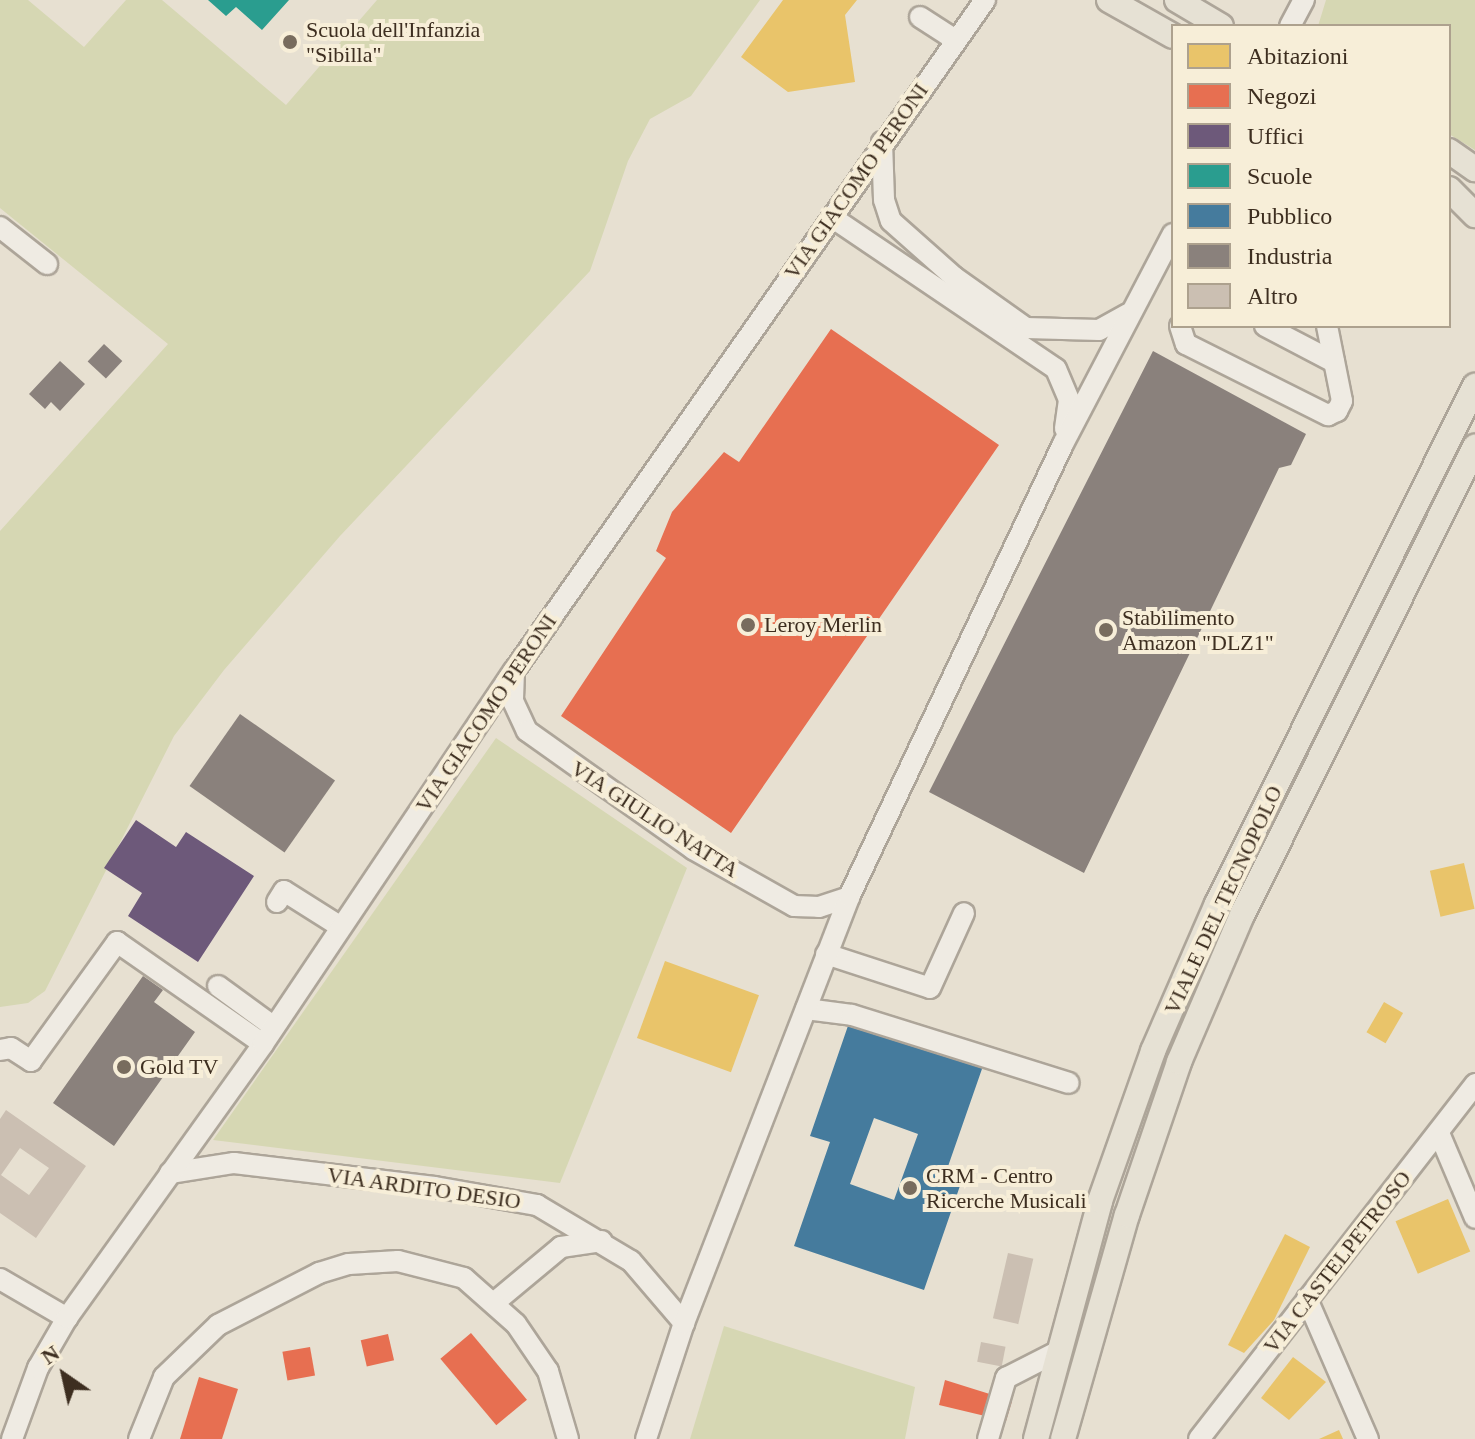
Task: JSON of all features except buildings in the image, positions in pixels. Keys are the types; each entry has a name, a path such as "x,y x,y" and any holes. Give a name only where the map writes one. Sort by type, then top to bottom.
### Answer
{"main road":[{"path":"1109,0 1171,35"},
{"path":"1177,0 1218,24"},
{"path":"1451,152 1475,169"},
{"path":"1451,191 1475,215"},
{"name":"VIALE DEL TECNOPOLO","path":"1036,1439 1100,1201 1171,1011 1224,891 1475,386"},
{"name":"VIALE DEL TECNOPOLO","path":"1063,1439 1127,1215 1179,1062 1243,913 1467,471 1475,447"}],"street":[{"name":"VIA GIACOMO PERONI","path":"12,1439 32,1381 67,1318 268,1035 514,671 833,218 882,142 985,0"},
{"path":"1291,24 1304,0"},
{"path":"920,17 954,39"},
{"path":"882,142 884,200 891,221 954,277 1026,328 1065,332 1099,330 1128,314"},
{"path":"833,218 1056,369 1069,400 1063,444"},
{"path":"0,227 47,264"},
{"path":"646,1439 684,1323 849,897 1063,444 1128,314 1171,238"},
{"path":"1181,328 1186,344 1328,415 1342,401 1327,328"},
{"path":"1269,328 1334,362"},
{"name":"VIA GIULIO NATTA","path":"514,671 513,701 527,731 693,849 794,906 819,907 849,897"},
{"path":"277,902 284,891 341,927"},
{"path":"826,954 930,988 964,913"},
{"path":"0,1050 11,1048 31,1061 117,942 268,1035"},
{"path":"218,986 268,1035"},
{"path":"806,1009 852,1015 1069,1083"},
{"name":"VIA CASTELPETROSO","path":"1199,1439 1475,1084"},
{"path":"1439,1133 1475,1218"},
{"name":"VIA ARDITO DESIO","path":"170,1173 234,1163 507,1198 537,1205 603,1241 631,1261 684,1323"},
{"path":"495,1302 561,1247 603,1241"},
{"path":"139,1439 151,1403 179,1358 239,1312 319,1273 361,1262 414,1263 464,1278 495,1302 548,1371 568,1439"},
{"path":"6,1288 67,1318"},
{"path":"1307,1299 1368,1439"},
{"path":"988,1439 1006,1378 1059,1351"}],"green space":[{"path":"0,0 28,0 84,47 126,0 162,0 286,105 377,0 760,0 691,96 650,119 628,161 590,271 340,536 224,670 174,736 45,991 28,1003 0,1007 0,531 168,344 0,208"},
{"path":"1326,0 1475,0 1475,150 1451,135 1451,24 1319,24"},
{"path":"496,738 687,868 560,1183 213,1140"},
{"path":"724,1326 915,1387 905,1439 690,1439"}],"place":[{"name":"Scuola dell'Infanzia \"Sibilla\"","path":"290,42"},
{"name":"Leroy Merlin","path":"748,625"},
{"name":"Stabilimento Amazon \"DLZ1\"","path":"1106,630"},
{"name":"Gold TV","path":"124,1067"},
{"name":"CRM - Centro Ricerche Musicali","path":"910,1188"}]}
